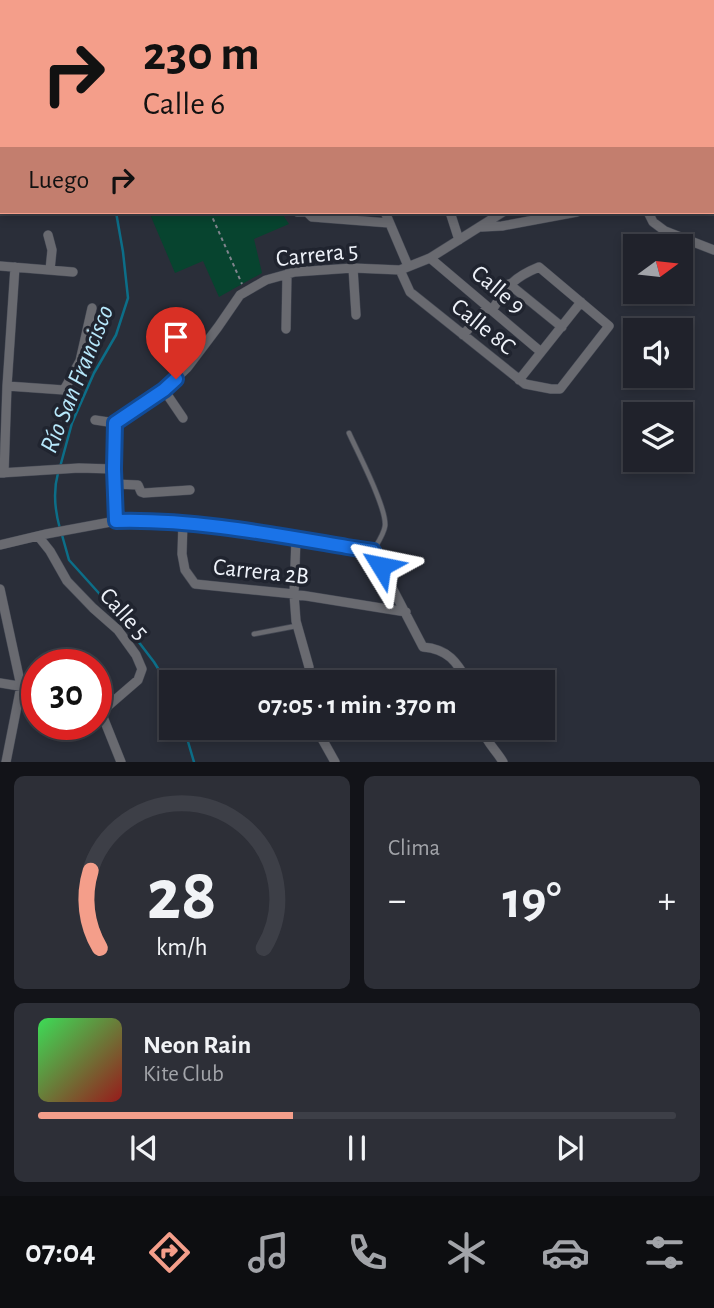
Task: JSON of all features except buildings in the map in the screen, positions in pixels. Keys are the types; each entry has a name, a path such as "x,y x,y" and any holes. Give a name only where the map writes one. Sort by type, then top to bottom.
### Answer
{"street":[{"path":"309,214 358,216 389,223"},
{"path":"386,214 404,268"},
{"path":"451,214 459,240"},
{"name":"Carrera 5","path":"115,423 164,390 187,368 240,295 266,280 295,272 404,268 430,258 500,214"},
{"path":"479,227 502,226 565,214"},
{"path":"649,214 653,222 665,231 714,250"},
{"path":"48,235 52,250 50,270"},
{"name":"Calle 9","path":"430,258 541,352"},
{"path":"0,266 73,272"},
{"path":"15,267 5,382 2,473 79,468 114,469"},
{"path":"463,335 509,285 523,274 539,267 580,302 519,380"},
{"path":"353,268 356,315"},
{"name":"Calle 8C","path":"404,268 410,292 525,384 560,389 609,326 580,302"},
{"path":"286,329 287,274"},
{"path":"509,285 562,327"},
{"path":"5,382 64,390 80,361 92,308"},
{"path":"164,390 183,418"},
{"path":"95,420 115,423 116,521"},
{"path":"115,484 138,485 144,493 190,491"},
{"path":"0,545 116,521 143,520 183,522 373,551 424,646 436,648 451,657 461,670"},
{"name":"Carrera 2B","path":"183,522 181,538 185,570 195,584 294,594 406,612"},
{"name":"Calle 5","path":"42,535 67,581 118,630 136,655 142,669 138,680 112,699"},
{"path":"296,538 296,626 309,670"},
{"path":"0,589 21,686 6,762"},
{"path":"0,683 21,686"},
{"path":"112,740 121,762"},
{"path":"323,740 335,762"},
{"path":"486,740 503,762"}],"lane":[{"path":"349,433 377,495 386,523 373,551"},
{"path":"254,634 296,626"}],"path":[{"path":"211,214 245,292"}],"green space":[{"path":"150,214 282,214 289,224 254,239 262,273 219,297 203,261 175,273"}],"waterway":[{"name":"Río San Francisco","path":"60,467 72,423 94,373 116,335 128,298 116,214"},
{"name":"Río San Francisco","path":"58,473 55,501 60,529"},
{"name":"Río San Francisco","path":"62,535 69,560 115,611 159,670"},
{"name":"Río San Francisco","path":"188,740 194,762"}],"route":[{"path":"176,379 115,423 116,521 183,522 373,551 381,566"}]}
